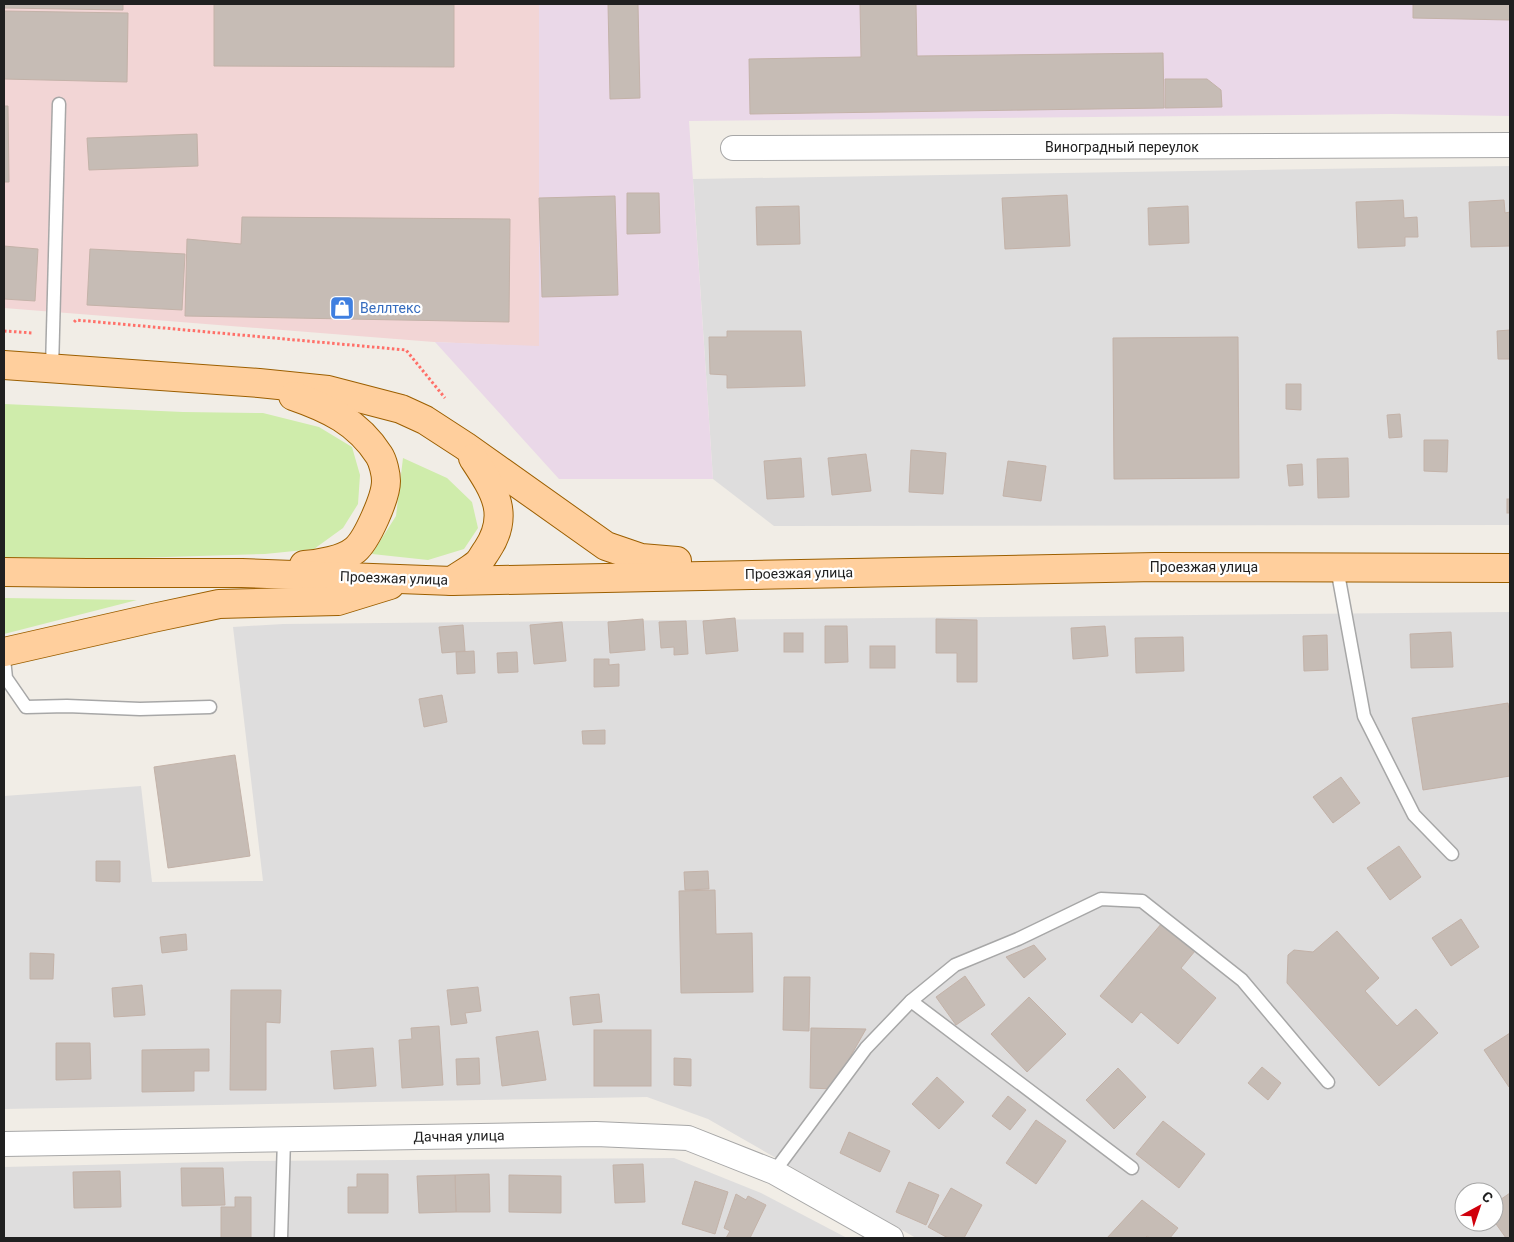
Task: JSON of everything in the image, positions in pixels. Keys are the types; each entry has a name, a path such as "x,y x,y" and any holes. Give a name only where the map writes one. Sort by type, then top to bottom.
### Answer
{"main road":[{"path":"4,365 258,383 328,390 401,409 425,420 465,446 606,546 641,558 680,561 741,574"},
{"path":"242,572 336,560 355,550 375,518 386,481 380,457 362,432 341,417 318,405 258,383"},
{"path":"452,581 478,562 493,541 499,518 497,504 489,483 465,446"},
{"name":"Проезжая улица","path":"4,572 242,572 452,581 1156,567 1510,568"},
{"path":"4,652 219,604 338,600 409,579"}],"street":[{"name":"Виноградный переулок","path":"733,148 1510,145"},
{"name":"Дачная улица","path":"4,1144 596,1134 688,1138 774,1172 891,1238"}],"lane":[{"path":"52,369 59,104"},
{"path":"1337,568 1364,716 1414,815 1452,854"},
{"path":"4,659 6,678 26,707 67,706 140,710 210,707"},
{"path":"774,1172 866,1048 911,1001 955,966 1018,939 1101,899 1142,901 1242,980 1328,1082"},
{"path":"911,1001 1132,1168"},
{"path":"281,1238 284,1139"}],"path":[{"path":"4,331 53,334 76,320 406,350 448,403"}],"shaded area":[{"path":"4,4 539,4 539,347 434,342 4,308"},
{"path":"539,4 1510,4 1510,116 1392,114 689,121 713,479 559,479 435,342 539,346"},
{"path":"1510,166 1510,525 774,526 713,479 693,179"},
{"path":"1510,612 1510,1238 916,1238 708,1119 647,1097 4,1109 4,796 141,786 152,882 263,881 233,627 283,624"},
{"path":"674,1158 761,1193 847,1238 4,1238 4,1167 249,1161"}],"green space":[{"path":"4,404 183,412 263,413 319,427 352,447 360,475 358,504 343,528 314,549 265,554 4,562"},
{"path":"403,458 447,478 472,502 478,528 464,549 428,560 372,554 396,516"},
{"path":"4,598 137,600 4,634"}],"building":[{"path":"4,4 123,4 123,10 4,8"},
{"path":"214,4 454,5 454,67 214,66"},
{"path":"608,4 638,4 640,98 610,99"},
{"path":"860,4 916,4 917,56 1163,53 1164,108 750,114 749,59 861,57"},
{"path":"1413,4 1510,4 1510,20 1413,18"},
{"path":"4,11 128,13 127,82 4,79"},
{"path":"1165,79 1207,79 1221,90 1222,107 1165,108"},
{"path":"4,106 8,106 9,182 4,182"},
{"path":"197,134 198,166 89,170 87,138"},
{"path":"627,193 659,193 660,233 627,234"},
{"path":"1067,195 1070,246 1005,249 1002,198"},
{"path":"615,196 618,295 542,297 539,198"},
{"path":"1403,200 1404,218 1417,217 1418,237 1405,237 1405,246 1358,248 1356,202"},
{"path":"1504,200 1505,213 1510,212 1510,246 1471,247 1469,202"},
{"path":"799,206 800,244 757,245 756,207"},
{"path":"1188,206 1189,243 1149,245 1148,208"},
{"path":"242,217 510,219 509,322 185,316 187,239 241,244"},
{"path":"4,246 38,249 35,301 4,299"},
{"path":"90,249 185,254 182,310 87,305"},
{"path":"1510,330 1510,359 1498,359 1497,331"},
{"path":"727,331 801,331 805,386 727,388 727,375 710,374 709,337 727,337"},
{"path":"1238,337 1239,478 1114,479 1113,338"},
{"path":"1286,384 1301,384 1301,410 1286,409"},
{"path":"1400,414 1402,437 1389,438 1387,415"},
{"path":"1424,440 1448,440 1447,472 1424,471"},
{"path":"911,450 946,453 943,494 909,492"},
{"path":"866,454 871,491 832,495 828,458"},
{"path":"801,458 804,497 767,499 764,461"},
{"path":"1348,458 1349,497 1318,498 1317,459"},
{"path":"1008,461 1046,466 1041,501 1003,496"},
{"path":"1302,464 1303,485 1289,486 1287,465"},
{"path":"1507,499 1510,499 1510,513 1507,513"},
{"path":"735,618 738,651 706,654 703,621"},
{"path":"643,619 645,650 610,653 608,622"},
{"path":"936,619 977,620 977,682 957,682 957,653 936,653"},
{"path":"686,621 688,654 674,655 674,647 661,648 659,622"},
{"path":"562,622 566,661 534,664 530,625"},
{"path":"463,625 465,651 442,653 439,627"},
{"path":"825,626 847,626 848,662 825,663"},
{"path":"1105,626 1108,656 1073,659 1071,628"},
{"path":"1451,632 1453,667 1411,668 1410,634"},
{"path":"784,633 803,633 803,652 784,652"},
{"path":"1327,635 1328,670 1304,671 1303,636"},
{"path":"1183,637 1184,671 1136,673 1135,638"},
{"path":"870,646 895,646 895,668 870,668"},
{"path":"474,651 475,673 457,674 456,652"},
{"path":"517,652 518,672 498,673 497,653"},
{"path":"594,659 609,659 609,665 619,664 619,686 594,687"},
{"path":"442,695 447,722 424,727 419,699"},
{"path":"1508,703 1510,717 1510,776 1423,790 1412,718"},
{"path":"605,730 605,744 583,744 582,731"},
{"path":"235,755 250,856 168,868 154,767"},
{"path":"1341,777 1360,803 1333,823 1313,797"},
{"path":"1399,846 1421,877 1390,900 1367,868"},
{"path":"96,861 120,861 120,882 96,881"},
{"path":"708,871 709,889 685,890 684,872"},
{"path":"715,890 716,934 752,933 753,992 681,993 679,891"},
{"path":"1461,919 1479,947 1451,966 1432,938"},
{"path":"1162,923 1195,951 1181,968 1216,998 1178,1044 1141,1012 1132,1023 1100,996"},
{"path":"1337,931 1379,978 1365,991 1397,1026 1416,1009 1438,1033 1379,1086 1287,983 1288,955 1294,950 1313,952"},
{"path":"186,934 187,950 162,953 160,937"},
{"path":"1034,945 1046,959 1024,978 1006,957"},
{"path":"30,953 54,954 53,979 30,979"},
{"path":"965,976 985,1005 956,1025 936,997"},
{"path":"784,977 810,977 809,1031 783,1030"},
{"path":"142,985 145,1015 114,1017 112,988"},
{"path":"478,987 481,1011 465,1013 467,1023 451,1025 447,990"},
{"path":"231,990 281,990 280,1023 266,1022 266,1090 230,1090"},
{"path":"599,994 602,1022 573,1025 570,997"},
{"path":"1029,997 1066,1034 1027,1072 991,1034"},
{"path":"439,1026 443,1085 402,1088 399,1040 412,1039 411,1028"},
{"path":"811,1028 866,1029 832,1089 810,1088"},
{"path":"594,1030 651,1030 651,1086 594,1086"},
{"path":"538,1031 546,1080 502,1086 496,1037"},
{"path":"1510,1033 1510,1086 1509,1087 1484,1050"},
{"path":"56,1043 90,1043 91,1079 56,1080"},
{"path":"373,1048 376,1086 334,1089 331,1051"},
{"path":"209,1049 209,1071 194,1071 194,1091 142,1092 142,1050"},
{"path":"479,1058 480,1084 457,1085 456,1059"},
{"path":"674,1058 691,1059 691,1086 674,1085"},
{"path":"1262,1067 1281,1083 1268,1100 1248,1083"},
{"path":"1118,1068 1146,1097 1114,1129 1086,1100"},
{"path":"937,1077 964,1102 939,1129 912,1104"},
{"path":"1008,1096 1026,1110 1010,1130 992,1116"},
{"path":"1036,1120 1066,1141 1036,1184 1006,1163"},
{"path":"1163,1121 1205,1154 1179,1188 1136,1154"},
{"path":"849,1132 890,1151 880,1172 840,1153"},
{"path":"643,1164 645,1202 615,1203 613,1165"},
{"path":"181,1168 223,1168 225,1205 182,1206"},
{"path":"120,1171 121,1207 74,1208 73,1172"},
{"path":"357,1174 388,1174 388,1213 348,1213 348,1187 357,1187"},
{"path":"489,1174 490,1212 456,1212 455,1175"},
{"path":"455,1175 456,1212 419,1213 417,1176"},
{"path":"509,1175 561,1176 561,1213 509,1212"},
{"path":"695,1181 728,1192 715,1234 682,1224"},
{"path":"909,1182 939,1195 926,1225 896,1212"},
{"path":"951,1188 982,1205 964,1238 948,1238 928,1227"},
{"path":"1510,1193 1510,1238 1506,1238 1502,1232 1504,1232 1504,1197"},
{"path":"736,1194 746,1200 748,1196 766,1205 750,1238 726,1238 730,1231 724,1228"},
{"path":"235,1197 251,1197 251,1238 221,1238 221,1207 235,1207"},
{"path":"1142,1200 1178,1228 1170,1238 1150,1238 1147,1236 1145,1238 1107,1238"}],"place":[{"name":"Веллтекс","path":"342,308"}]}
